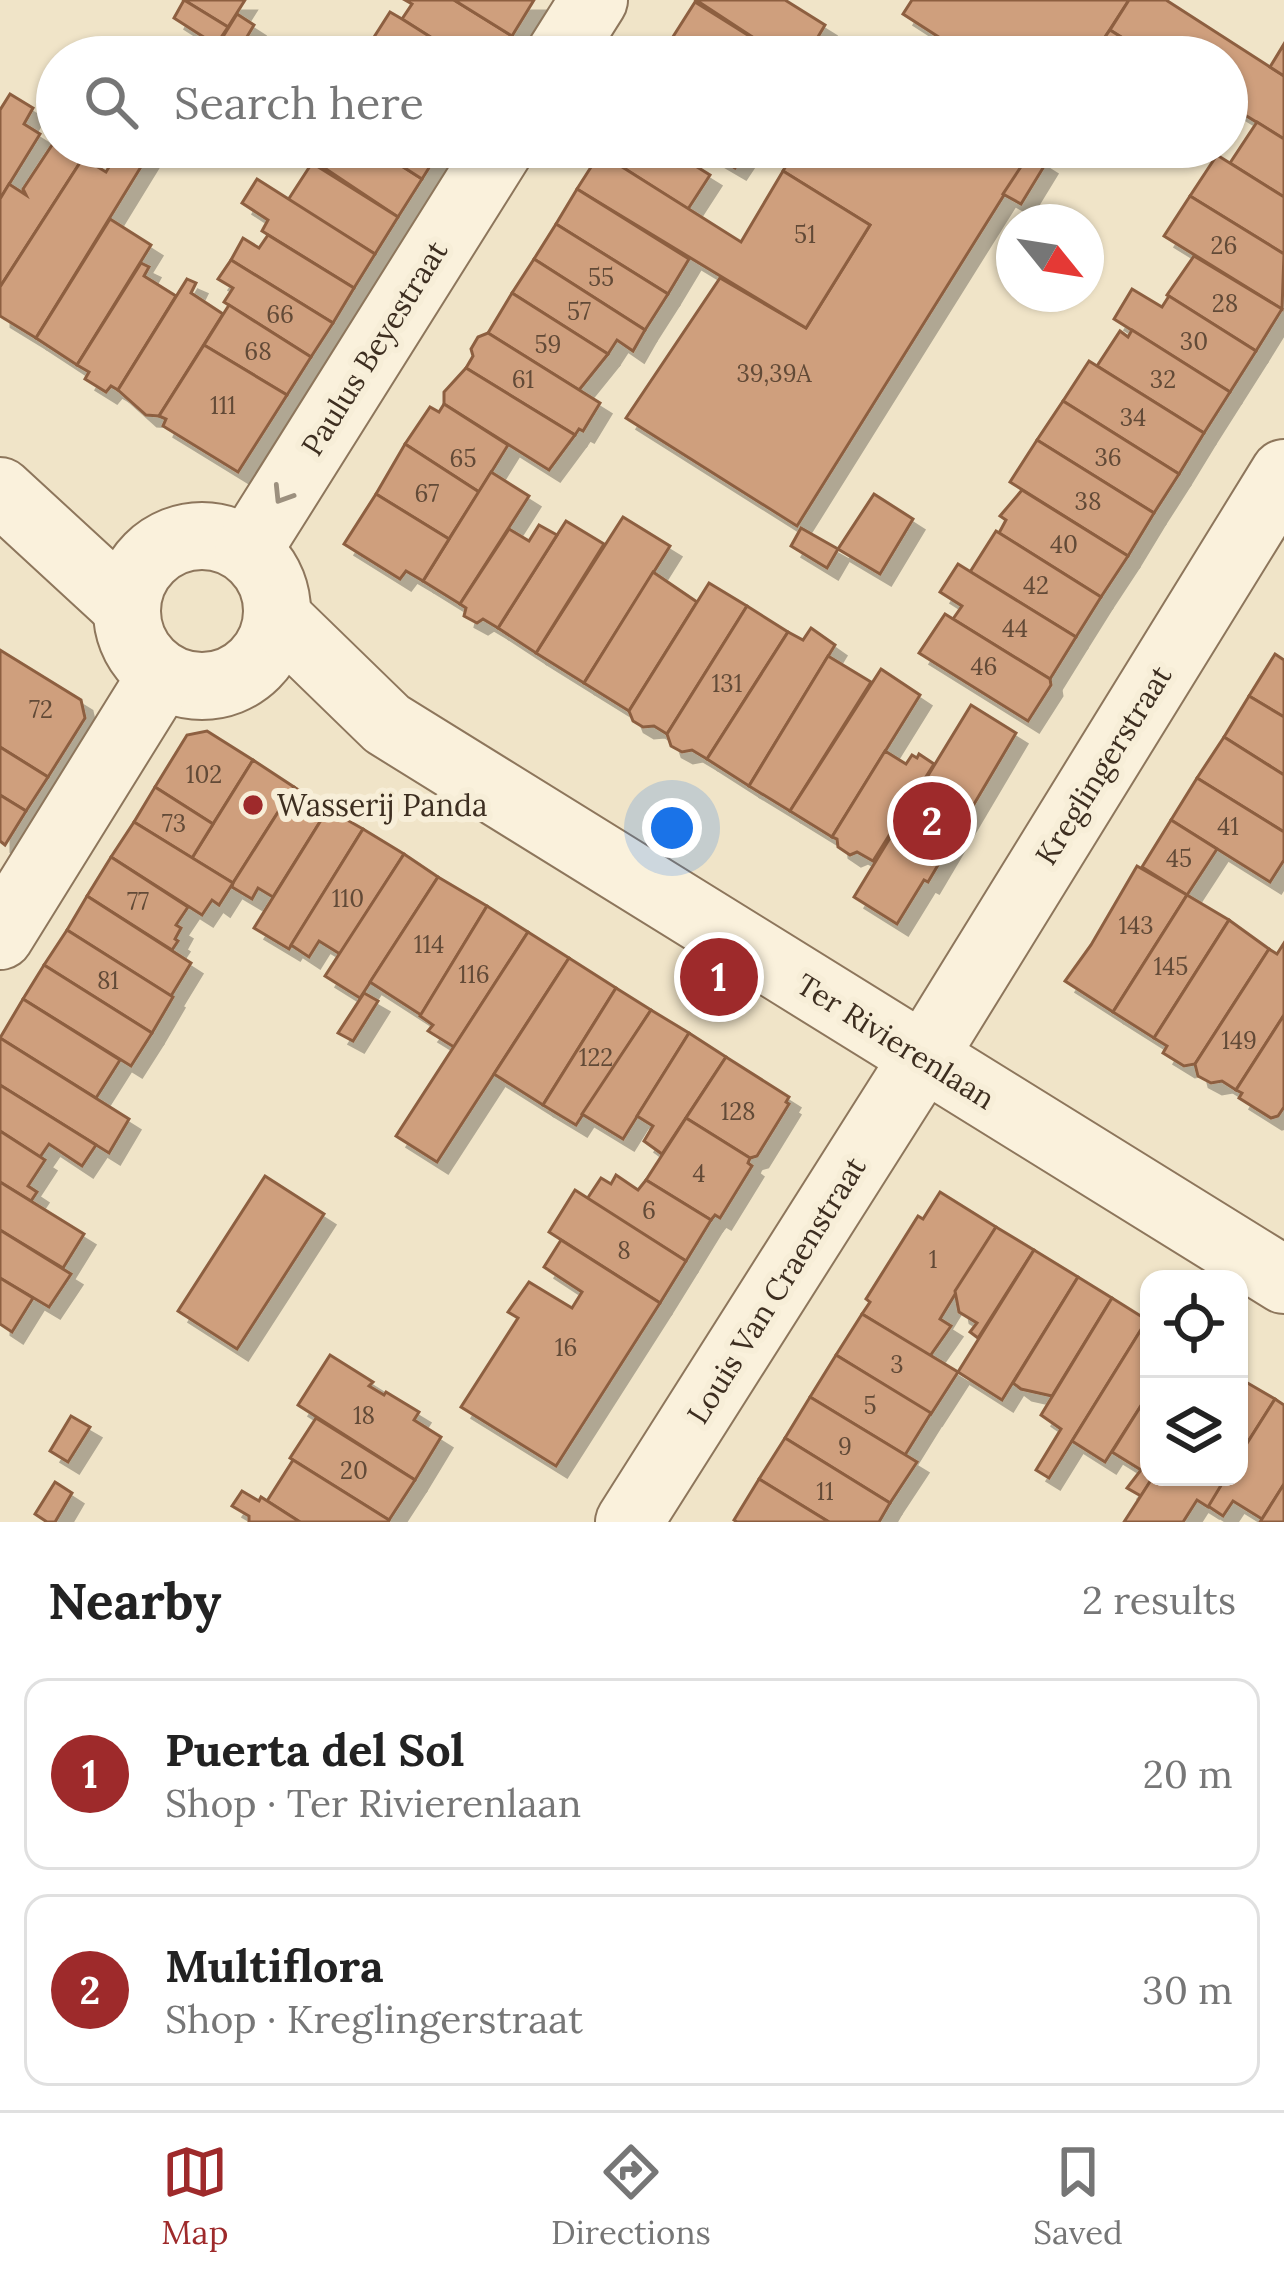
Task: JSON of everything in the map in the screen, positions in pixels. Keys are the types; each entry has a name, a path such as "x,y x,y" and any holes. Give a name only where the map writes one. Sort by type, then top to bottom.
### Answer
{"street":[{"path":"571,36 594,0"},
{"name":"Paulus Beyestraat","path":"248,550 488,168"},
{"name":"Kreglingerstraat","path":"923,1058 1284,473"},
{"path":"0,486 140,580"},
{"path":"217,536 248,550 272,580 278,618 265,653 236,679 198,687 162,675 142,657 129,634 140,580 183,537 217,536"},
{"name":"Ter Rivierenlaan","path":"278,618 387,724 1284,1280"},
{"path":"0,936 162,675"},
{"name":"Ter Rivierenlaan","path":"236,679 387,724"},
{"name":"Louis Van Craenstraat","path":"629,1522 923,1058"}],"building":[{"path":"184,0 245,0 228,27"},
{"path":"184,0 228,27 222,36 202,36 174,18"},
{"path":"405,0 454,0 512,36 429,36 402,19 412,4"},
{"path":"454,0 534,0 512,36"},
{"path":"696,0 785,0 825,25 818,36 751,36"},
{"path":"912,0 1129,0 1106,36 937,36 903,14"},
{"path":"1129,0 1166,0 1222,36 1120,36 1110,30"},
{"path":"695,2 749,36 673,36"},
{"path":"390,12 428,36 375,36"},
{"path":"237,14 254,25 247,36 223,36"},
{"path":"1284,44 1284,76 1270,67"},
{"path":"1248,53 1284,76 1284,139 1248,117"},
{"path":"10,94 33,108 24,124 36,132 36,140 0,199 0,110"},
{"path":"1257,122 1284,139 1284,197 1238,168 1248,168 1248,136"},
{"path":"37,168 76,168 0,287 0,199 9,184 26,195 23,189"},
{"path":"77,168 106,172 108,168 140,168 36,338 0,316 0,287"},
{"path":"309,168 320,168 398,217 375,254 288,200"},
{"path":"324,168 405,168 422,179 398,217"},
{"path":"405,168 429,168 422,179"},
{"path":"590,168 624,168 741,242 783,171 870,225 806,328 577,189"},
{"path":"624,168 699,168 710,175 688,209"},
{"path":"785,168 1021,168 797,526 626,418 720,278 806,328 870,225"},
{"path":"1020,168 1043,168 1021,204 1003,194"},
{"path":"1208,168 1238,168 1284,197 1284,254 1190,196"},
{"path":"257,179 375,254 354,288 262,231 268,220 242,203"},
{"path":"577,189 689,259 668,294 556,224"},
{"path":"1190,196 1284,254 1282,309 1164,236"},
{"path":"110,219 151,245 77,365 36,338"},
{"path":"556,224 668,294 645,330 534,259"},
{"path":"268,235 354,288 333,323 231,260 243,238 259,248"},
{"path":"1194,256 1282,309 1256,351 1167,295"},
{"path":"534,259 645,330 633,351 617,340 608,354 512,293"},
{"path":"231,260 333,323 311,357 224,302 233,288 218,279"},
{"path":"141,263 149,267 144,276 176,296 118,390 111,386 106,392 85,379 89,372 77,365"},
{"path":"187,279 196,283 191,293 223,314 159,416 146,415 118,390"},
{"path":"1132,289 1162,307 1169,296 1256,351 1230,392 1114,319"},
{"path":"512,293 608,354 579,390 488,333"},
{"path":"229,305 311,357 287,395 204,345"},
{"path":"1132,330 1230,392 1204,433 1097,366 1120,331 1128,337"},
{"path":"488,333 600,403 583,431 575,435 466,368 478,337"},
{"path":"204,345 287,395 238,472 163,426 166,419 159,416"},
{"path":"1089,361 1204,433 1179,474 1063,401"},
{"path":"466,368 575,435 549,470 444,404 444,392"},
{"path":"1063,401 1179,474 1154,513 1037,440"},
{"path":"444,404 508,445 479,492 405,444 430,407 439,412"},
{"path":"1037,440 1154,513 1128,556 1010,482"},
{"path":"405,444 479,492 449,539 376,494"},
{"path":"491,472 529,496 460,604 423,581"},
{"path":"1022,490 1128,556 1101,597 999,533 1006,520 1000,516"},
{"path":"376,494 449,539 423,581 406,571 400,579 344,544"},
{"path":"874,494 913,519 880,574 838,549"},
{"path":"623,517 670,546 584,683 536,653"},
{"path":"566,521 604,544 536,653 498,628"},
{"path":"539,525 557,535 498,628 464,616 466,608 460,604 509,529 529,541"},
{"path":"801,528 838,549 827,568 791,546"},
{"path":"996,531 1101,597 1076,637 970,572"},
{"path":"958,564 1076,637 1050,679 953,619 962,606 940,592"},
{"path":"653,572 697,602 629,711 584,683"},
{"path":"709,583 747,606 667,734 654,726 643,727 629,711"},
{"path":"747,606 788,632 707,759 692,750 682,752 671,746 667,734"},
{"path":"945,614 1050,679 1051,685 1028,721 919,653"},
{"path":"811,628 835,645 749,786 707,759 788,632 803,640"},
{"path":"0,650 81,700 85,718 48,777 0,747"},
{"path":"1275,654 1284,660 1284,717 1249,696"},
{"path":"828,656 871,682 790,811 749,786"},
{"path":"881,669 920,695 832,837 790,811"},
{"path":"1249,696 1284,717 1284,775 1224,737"},
{"path":"971,705 1016,733 928,882 924,880 897,924 854,897"},
{"path":"207,731 253,760 213,824 155,787 187,735"},
{"path":"1224,737 1284,775 1284,832 1197,778"},
{"path":"0,747 48,777 26,811 0,795"},
{"path":"885,751 906,764 919,754 934,764 873,861 857,852 850,855 832,837"},
{"name":"Wasserij Panda","path":"253,760 294,787 233,883 192,858"},
{"path":"1197,778 1284,832 1284,860 1270,882 1171,820"},
{"path":"155,787 213,824 192,858 134,822"},
{"path":"294,787 328,809 273,897 258,888 252,899 232,887 233,883"},
{"path":"0,795 26,811 5,845 0,841"},
{"path":"328,809 363,829 289,949 254,928"},
{"path":"1171,820 1217,849 1187,895 1142,867"},
{"path":"134,822 233,883 219,905 212,900 202,915 111,857"},
{"path":"363,829 404,854 340,954 319,941 309,957 291,945"},
{"path":"404,854 438,877 360,998 325,976"},
{"path":"111,857 188,907 176,925 181,928 172,950 87,896"},
{"path":"1137,866 1187,895 1113,1012 1065,981"},
{"path":"438,877 487,906 421,1015 370,982"},
{"path":"1187,895 1229,920 1154,1038 1113,1012"},
{"path":"87,896 191,963 171,996 67,930"},
{"path":"487,906 528,932 454,1047 428,1031 433,1025 420,1016"},
{"path":"1229,920 1269,949 1195,1064 1184,1066 1163,1053 1167,1046 1154,1038"},
{"path":"67,930 173,997 152,1033 44,965"},
{"path":"528,932 569,958 437,1162 396,1136"},
{"path":"1284,943 1284,1015 1236,1090 1222,1081 1211,1083 1198,1076 1195,1064 1269,949 1277,954"},
{"path":"569,958 616,988 543,1105 494,1074"},
{"path":"44,965 152,1033 131,1066 23,999"},
{"path":"616,988 651,1010 576,1125 543,1105"},
{"path":"364,993 378,1001 353,1041 338,1033"},
{"path":"23,999 120,1060 96,1098 0,1038"},
{"path":"651,1010 689,1033 623,1139 582,1114"},
{"path":"1284,1015 1284,1107 1271,1118 1239,1098 1242,1093 1236,1090"},
{"path":"689,1033 726,1057 662,1154 644,1141 653,1126 637,1116"},
{"path":"0,1038 129,1119 109,1153 0,1085"},
{"path":"726,1057 789,1097 757,1156 750,1158 686,1118"},
{"path":"0,1085 96,1145 82,1166 49,1144 40,1157 0,1131"},
{"path":"686,1118 750,1158 752,1166 720,1218 715,1215 711,1220 646,1180"},
{"path":"0,1131 45,1160 28,1186 37,1192 31,1201 0,1182"},
{"path":"616,1175 638,1190 646,1180 711,1220 686,1261 587,1199 601,1178 611,1184"},
{"path":"265,1176 324,1214 237,1349 178,1311"},
{"path":"0,1182 84,1234 63,1268 0,1230"},
{"path":"575,1190 686,1261 660,1303 549,1232"},
{"path":"940,1192 996,1227 940,1319 951,1326 930,1356 862,1314 870,1302 866,1299 918,1216 923,1219"},
{"path":"996,1227 1034,1250 978,1338 970,1332 977,1323 959,1312 955,1291"},
{"path":"0,1230 71,1274 49,1307 0,1278"},
{"path":"561,1240 660,1303 556,1466 461,1407 518,1318 508,1312 529,1282 572,1308 582,1292 544,1267"},
{"path":"1034,1250 1078,1277 1002,1400 958,1372"},
{"path":"1078,1277 1112,1298 1052,1396 1021,1389 1013,1383"},
{"path":"0,1278 33,1298 12,1332 0,1324"},
{"path":"1112,1298 1140,1316 1140,1331 1049,1478 1036,1470 1061,1429 1041,1415"},
{"path":"862,1314 958,1372 931,1414 836,1355"},
{"path":"1140,1331 1140,1407 1105,1462 1072,1441"},
{"path":"330,1355 373,1382 369,1386 419,1412 414,1420 441,1437 415,1480 298,1405"},
{"path":"836,1355 931,1413 905,1455 810,1397"},
{"path":"1248,1383 1275,1399 1248,1442"},
{"path":"810,1397 917,1462 890,1503 785,1438"},
{"path":"1275,1399 1284,1405 1284,1484 1262,1519 1233,1501 1223,1516 1208,1506 1220,1486 1248,1486 1248,1442"},
{"path":"1140,1407 1140,1469 1112,1452"},
{"path":"71,1416 90,1427 68,1462 50,1451"},
{"path":"316,1418 415,1480 389,1520 290,1458"},
{"path":"785,1438 890,1503 879,1522 829,1522 759,1479"},
{"path":"293,1460 388,1522 300,1522 267,1501"},
{"path":"1140,1471 1140,1486 1147,1486 1141,1496 1127,1488"},
{"path":"759,1479 829,1522 737,1522"},
{"path":"55,1482 72,1493 55,1522 47,1522 35,1514"},
{"path":"1284,1484 1284,1522 1260,1522 1262,1519"},
{"path":"1147,1486 1221,1486 1208,1507 1197,1500 1183,1522 1124,1522"},
{"path":"242,1491 259,1501 261,1497 300,1522 249,1522 249,1516 232,1506"}],"place":[{"name":"Wasserij Panda","path":"253,805"},
{"name":"Multiflora","path":"932,821"},
{"name":"Puerta del Sol","path":"719,977"}]}
